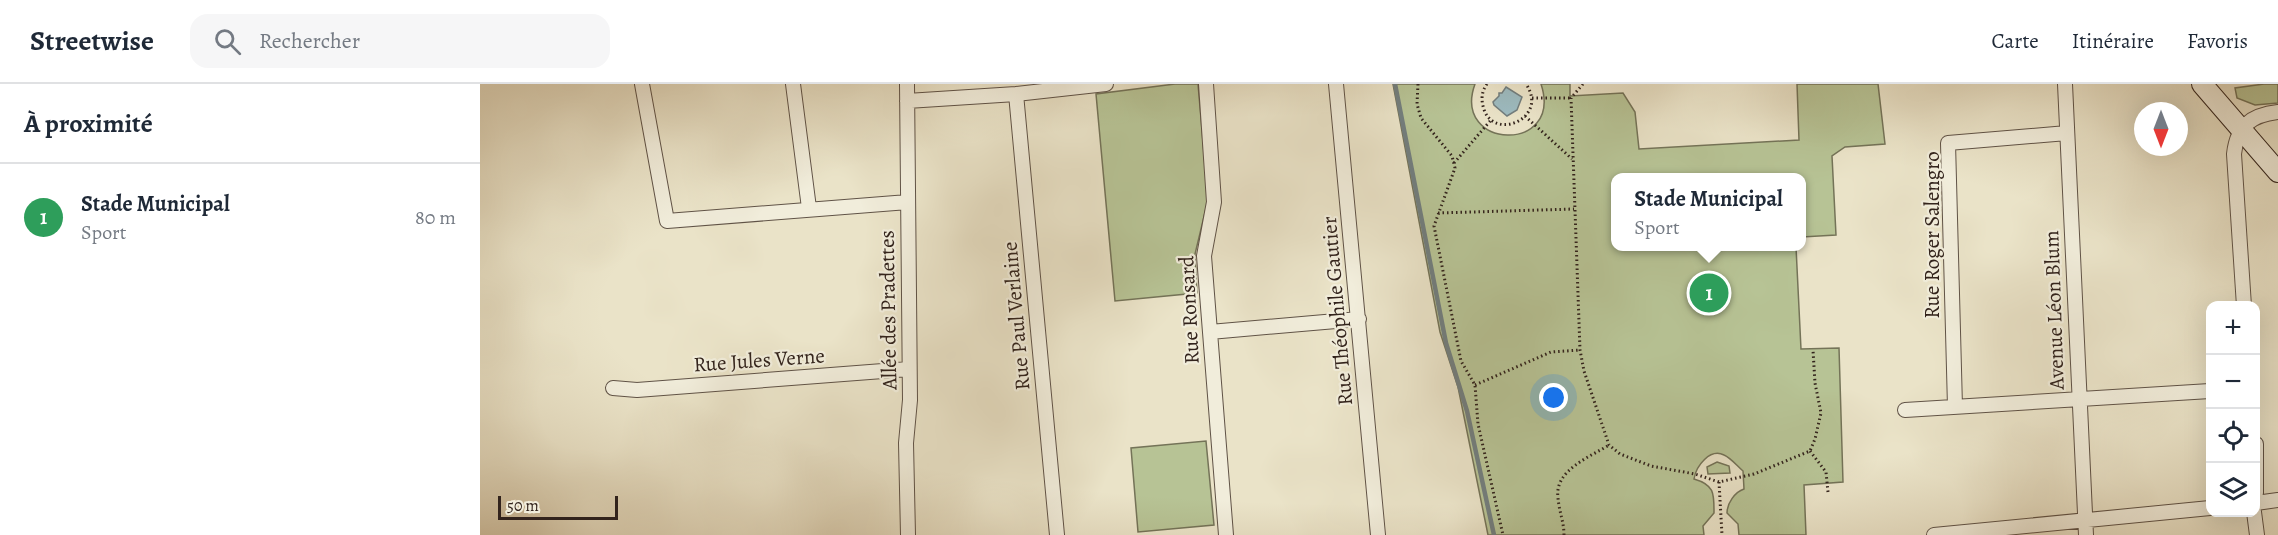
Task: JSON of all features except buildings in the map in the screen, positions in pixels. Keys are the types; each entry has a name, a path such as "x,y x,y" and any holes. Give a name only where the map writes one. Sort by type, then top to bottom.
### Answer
{"street":[{"path":"642,84 668,221 809,208 908,202"},
{"path":"793,84 809,208"},
{"name":"Allée des Pradettes","path":"907,84 910,400 906,443 908,535"},
{"path":"907,101 1016,94 1106,84"},
{"name":"Rue Ronsard","path":"1206,84 1214,202 1204,256 1226,535"},
{"name":"Rue Théophile Gautier","path":"1336,84 1378,535"},
{"name":"Avenue Léon Blum","path":"2065,84 2085,528"},
{"path":"2202,84 2278,172"},
{"name":"Rue Paul Verlaine","path":"1016,94 1057,535"},
{"path":"2244,301 2234,153 2236,136 2241,129 2263,113 2278,112"},
{"name":"Rue Roger Salengro","path":"1955,407 1948,143 2067,134"},
{"path":"1210,332 1359,319"},
{"name":"Rue Jules Verne","path":"613,388 637,390 909,369"},
{"path":"1905,410 2206,391"},
{"path":"2260,503 2278,501"},
{"path":"1934,535 2085,528 2206,509"},
{"path":"2255,517 2257,535"}],"path":[{"path":"1418,84 1417,104 1421,118 1452,156 1455,168 1434,226 1461,361 1475,385 1478,424 1503,535"},
{"path":"1487,84 1481,98 1483,110 1491,120 1506,125 1513,124 1530,110 1532,98 1526,84"},
{"path":"1583,84 1571,98 1580,350 1584,371 1610,445 1620,454 1651,466 1695,474 1719,482 1755,474 1810,451 1821,413 1815,383 1813,350"},
{"path":"1532,98 1571,98"},
{"path":"1525,116 1572,159"},
{"path":"1454,163 1491,120"},
{"path":"1438,213 1574,209"},
{"path":"1475,385 1551,352 1580,350"},
{"path":"1564,535 1557,497 1559,484 1566,472 1610,445"},
{"path":"1810,451 1826,472 1827,492"},
{"path":"1719,482 1722,535"}],"green space":[{"path":"1175,84 1198,84 1208,200 1195,254 1197,293 1115,301 1096,94"},
{"path":"1393,84 1475,84 1472,106 1478,122 1491,131 1508,135 1524,132 1537,123 1544,107 1541,84 1570,84 1570,96 1623,93 1635,112 1639,149 1799,140 1797,84 1878,84 1885,144 1845,147 1832,156 1836,235 1806,237 1806,173 1611,173 1611,251 1796,251 1801,349 1839,348 1843,482 1804,485 1806,535 1739,535 1738,524 1727,513 1732,498 1744,489 1743,471 1729,458 1719,453 1704,460 1694,479 1710,487 1713,495 1714,513 1703,526 1704,535 1488,535 1458,387 1440,332"},
{"path":"2278,84 2278,103 2255,105 2237,98 2235,88"},
{"path":"1206,441 1214,525 1138,532 1131,448"},
{"path":"1717,462 1729,466 1730,473 1708,474 1707,467"}],"water":[{"path":"1506,87 1522,97 1517,110 1507,116 1493,102"}],"waterway":[{"path":"1395,84 1446,343 1467,411 1494,535"}],"place":[{"name":"Stade Municipal","path":"1709,293"}]}
